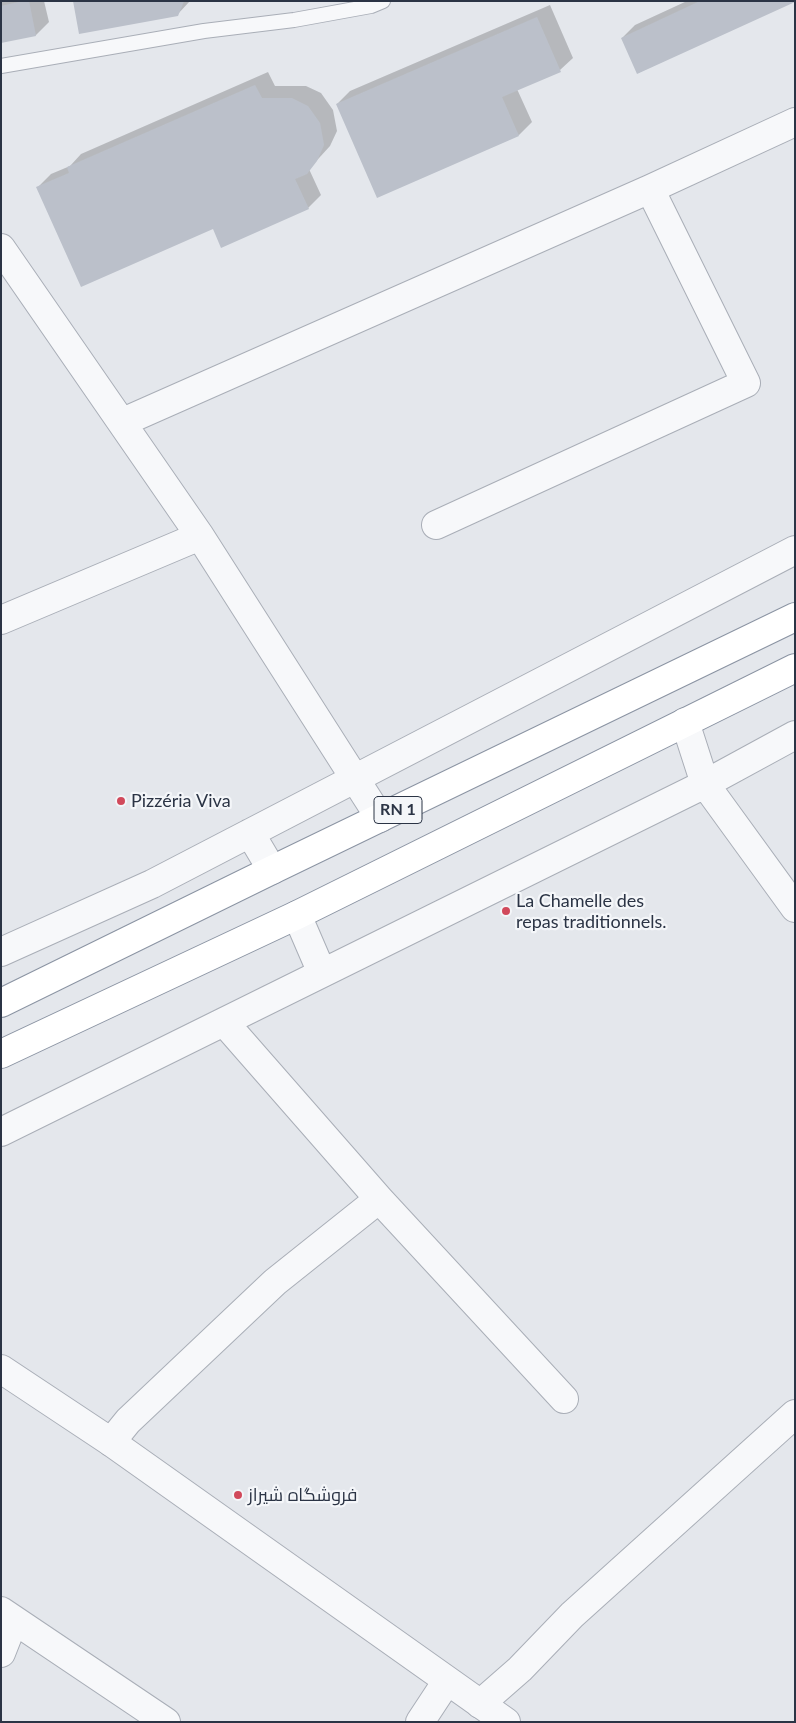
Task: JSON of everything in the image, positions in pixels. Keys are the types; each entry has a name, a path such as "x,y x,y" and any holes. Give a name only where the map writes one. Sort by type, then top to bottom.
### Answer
{"highway":[{"name":"RN 1","path":"1,1003 795,617"},
{"name":"RN 1","path":"1,1054 297,915 795,668"}],"street":[{"path":"123,422 650,189 795,122"},
{"path":"436,525 746,383 650,189"},
{"path":"1,248 200,536 380,818"},
{"path":"1,620 200,536"},
{"path":"1,952 152,884 795,550"},
{"path":"685,722 705,784 795,908"},
{"path":"1,1132 705,784 795,735"},
{"path":"250,833 272,870"},
{"path":"297,915 322,973"},
{"path":"224,1022 379,1199 564,1399"},
{"path":"111,1442 128,1421 275,1282 379,1199"},
{"path":"1,1369 111,1442 506,1722"},
{"path":"480,1704 520,1669 572,1615 795,1414"},
{"path":"1,1653 8,1616 166,1722"},
{"path":"420,1722 447,1681"}],"lane":[{"path":"1,66 204,31 294,20 370,6 383,1"}],"building":[{"path":"29,1 36,36 1,43 1,6"},
{"path":"73,1 184,1 178,16 79,34"},
{"path":"700,1 795,2 637,74 621,38"},
{"path":"537,17 561,72 502,97 519,136 377,198 336,104"},
{"path":"255,85 262,98 292,98 308,106 320,123 324,145 317,161 307,174 295,179 309,209 221,248 213,229 81,287 36,187 69,173 67,167"}],"place":[{"name":"Pizzéria Viva","path":"121,801"},
{"name":"La Chamelle des repas traditionnels.","path":"506,911"},
{"name":"فروشگاه شيراز","path":"238,1495"}]}
